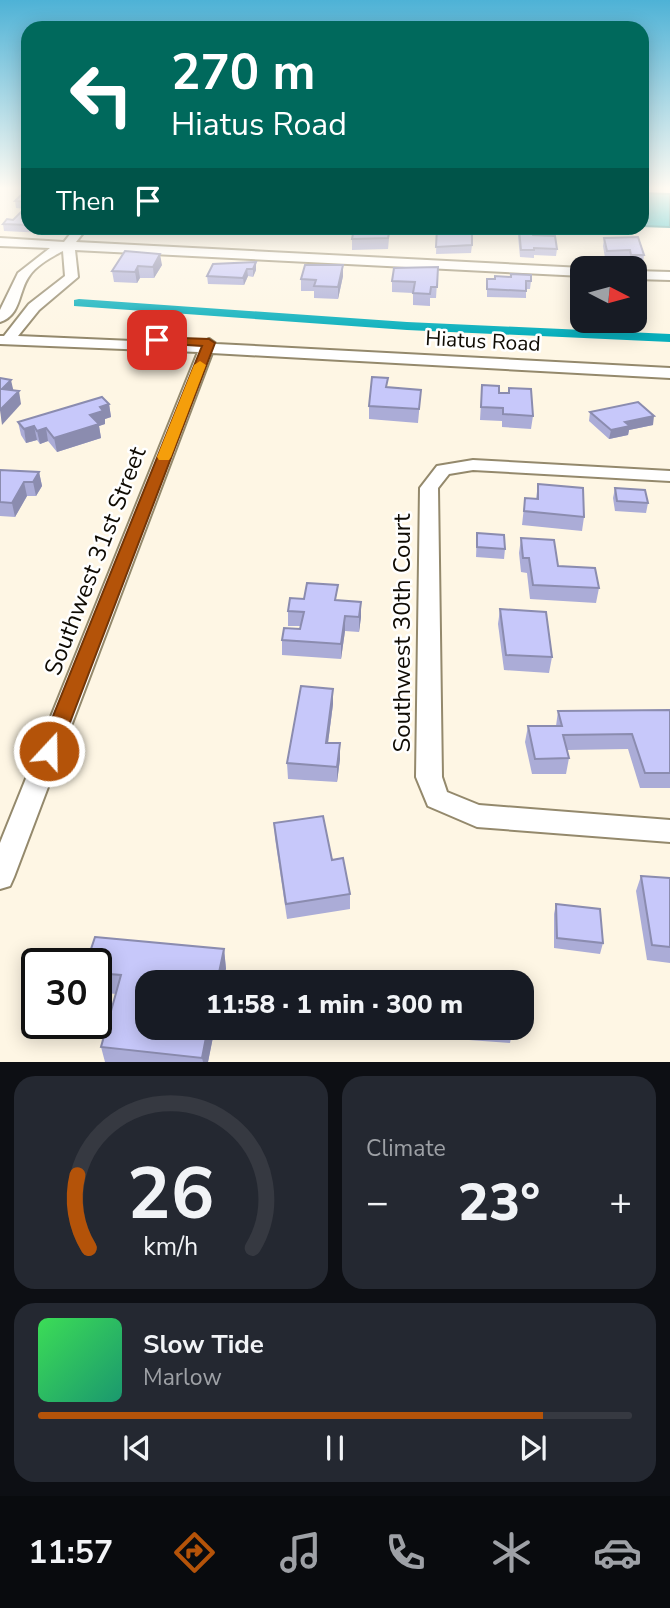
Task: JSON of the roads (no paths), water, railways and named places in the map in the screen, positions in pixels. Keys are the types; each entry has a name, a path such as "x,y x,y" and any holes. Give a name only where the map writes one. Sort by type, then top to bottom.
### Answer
{"street":[{"path":"54,292 52,268 75,237"},
{"path":"0,242 67,248 570,271"},
{"path":"0,318 11,306 19,279 27,270 44,261 55,250 67,248"},
{"path":"5,336 34,307 72,276 67,248"},
{"path":"27,270 52,268"},
{"path":"648,275 670,276"},
{"name":"Hiatus Road","path":"5,336 670,373"},
{"name":"Southwest 31st Street","path":"0,877 207,346"},
{"name":"Southwest 30th Court","path":"670,476 473,465 443,470 429,488 429,777 437,799 477,816 670,831"}],"waterway":[{"path":"79,303 407,326 670,338"}]}
